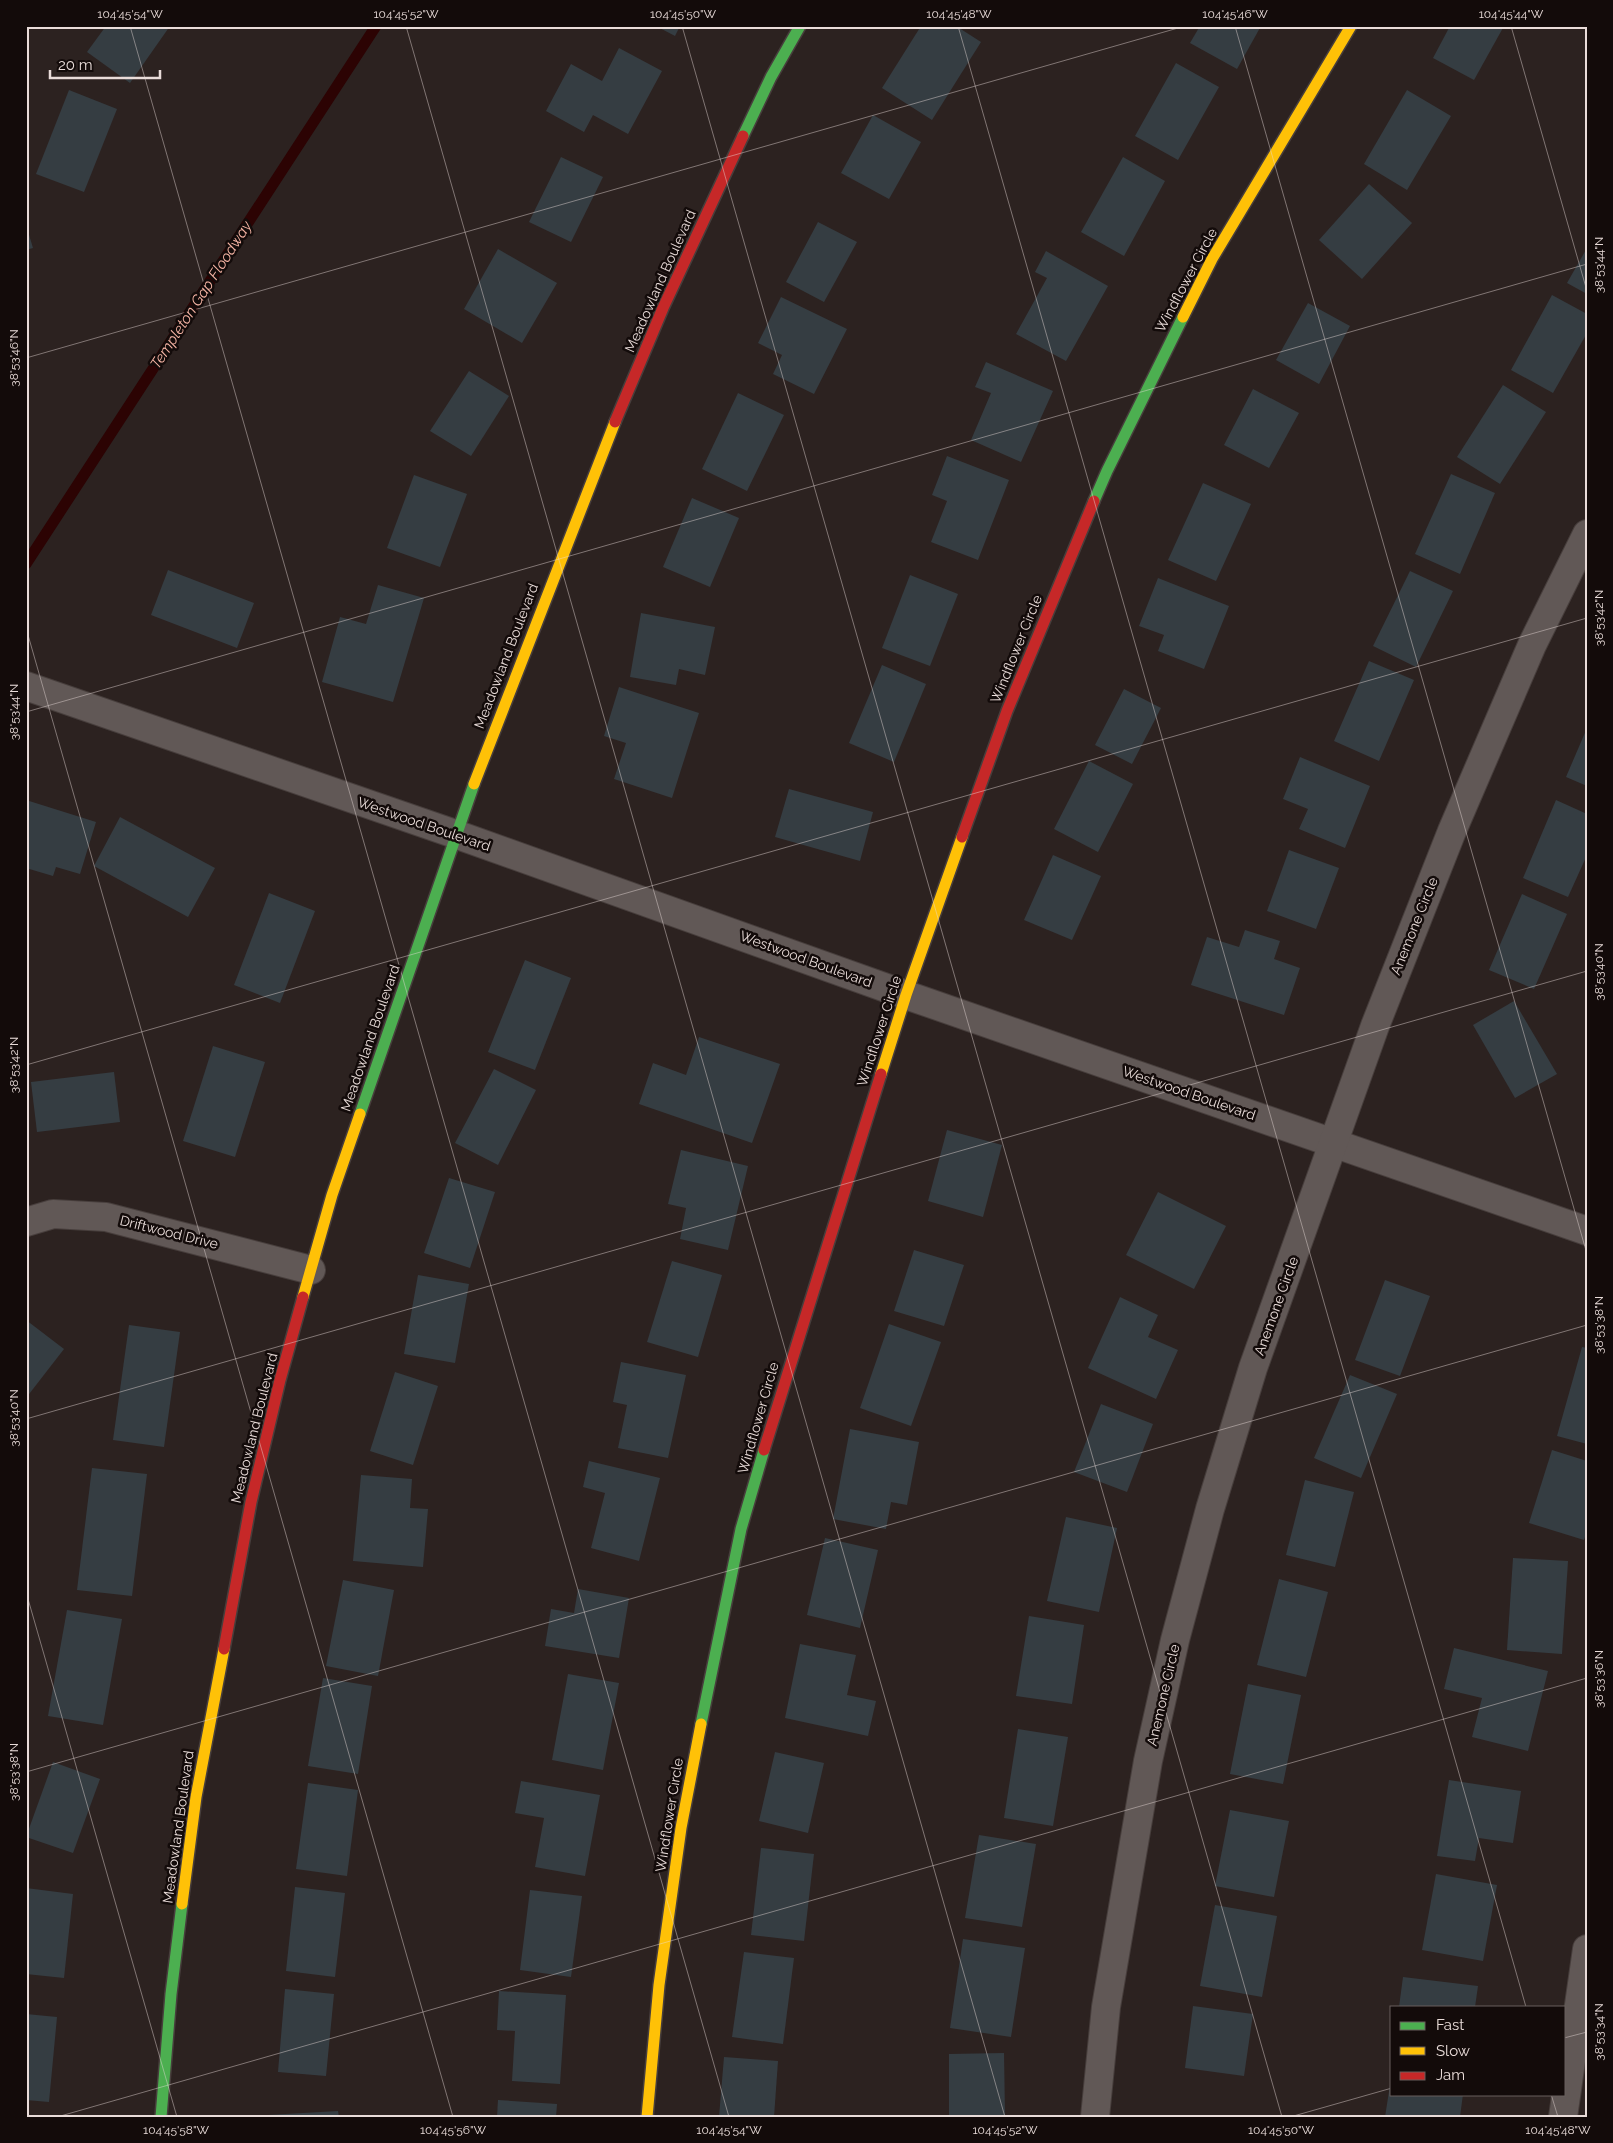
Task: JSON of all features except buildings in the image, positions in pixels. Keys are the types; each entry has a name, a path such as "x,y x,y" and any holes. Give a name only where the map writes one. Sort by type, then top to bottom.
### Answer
{"street":[{"name":"Meadowland Boulevard","path":"161,2117 172,1994 196,1797 251,1502 280,1380 332,1195 455,834 605,444 663,308 771,77 800,26"},
{"name":"Windflower Circle","path":"647,2117 658,1985 681,1828 705,1700 741,1529 796,1343 906,995 1007,711 1107,471 1212,260 1352,26"},
{"name":"Anemone Circle","path":"1095,2117 1106,2007 1148,1761 1175,1640 1210,1509 1253,1368 1374,1026 1452,831 1532,645 1587,534"},
{"name":"Westwood Boulevard","path":"26,686 455,834 906,995 1587,1231"},
{"name":"Driftwood Drive","path":"26,1222 53,1214 106,1217 311,1270"},
{"path":"1563,2117 1587,1949"}],"waterway":[{"name":"Templeton Gap Floodway","path":"26,564 376,26"}],"traffic: fast":[{"path":"743,136 771,77 800,26"},
{"path":"1094,501 1183,317"},
{"path":"360,1114 474,784"},
{"path":"701,1724 741,1529 764,1450"},
{"path":"161,2117 171,1994 182,1904"}],"traffic: slow":[{"path":"1183,317 1212,259 1351,26"},
{"path":"474,784 615,422"},
{"path":"881,1074 906,995 962,837"},
{"path":"303,1297 332,1195 360,1114"},
{"path":"182,1904 196,1797 224,1649"},
{"path":"647,2117 659,1985 681,1828 701,1724"}],"traffic: jam":[{"path":"615,422 663,308 743,136"},
{"path":"962,837 1007,711 1094,501"},
{"path":"764,1450 881,1074"},
{"path":"224,1649 251,1502 280,1380 303,1297"}]}
